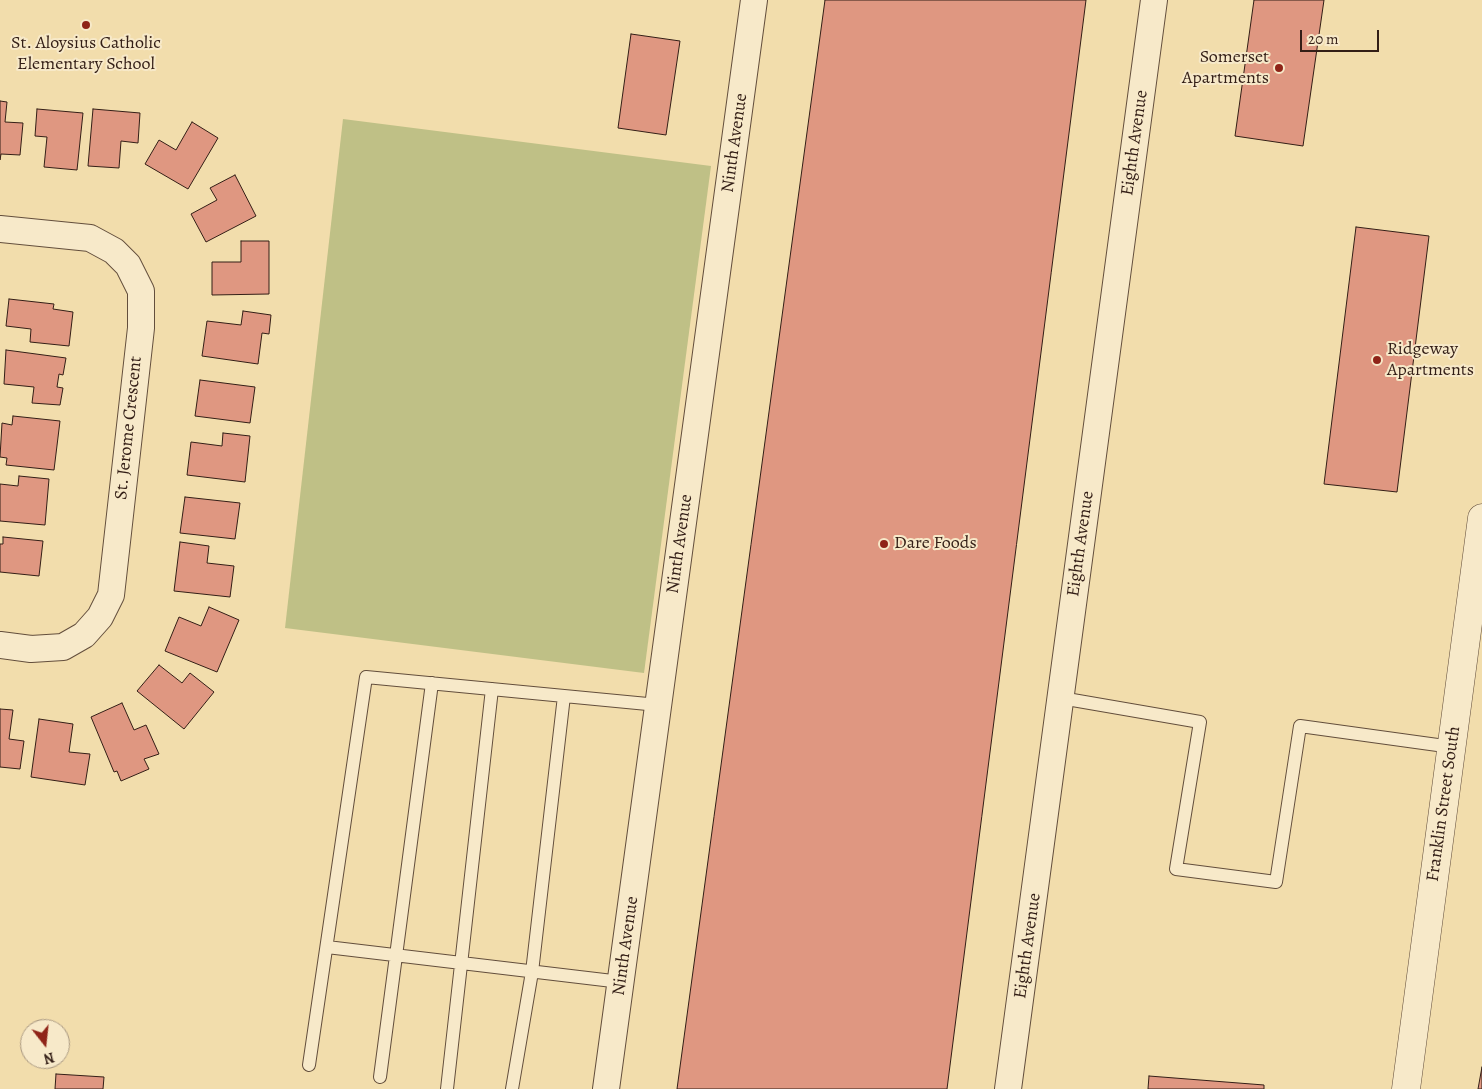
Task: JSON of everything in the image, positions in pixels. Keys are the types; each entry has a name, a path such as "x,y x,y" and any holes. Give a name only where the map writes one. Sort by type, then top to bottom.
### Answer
{"street":[{"name":"Ninth Avenue","path":"606,1089 754,0"},
{"name":"Eighth Avenue","path":"1008,1089 1154,0"},
{"name":"St. Jerome Crescent","path":"0,229 90,238 114,251 128,265 141,291 141,328 111,595 100,617 84,635 63,647 31,649 0,645"},
{"name":"Franklin Street South","path":"1406,1089 1482,518"}],"lane":[{"path":"310,1065 366,677 658,705"},
{"path":"380,1077 432,684"},
{"path":"447,1089 492,689"},
{"path":"512,1089 532,972 564,696"},
{"path":"1061,698 1200,722 1176,869 1266,881 1276,882 1300,726 1452,747"},
{"path":"327,947 621,982"}],"green space":[{"path":"343,119 711,166 644,673 285,628"}],"building":[{"name":"Dare Foods","path":"825,0 1086,0 947,1089 677,1089"},
{"name":"Somerset Apartments","path":"1254,0 1324,0 1303,146 1235,136"},
{"path":"631,34 680,41 666,135 618,128"},
{"path":"0,101 7,102 5,122 23,123 20,155 1,154 0,160"},
{"path":"37,109 83,113 77,170 44,167 47,137 35,136"},
{"path":"93,109 140,113 138,143 121,141 119,168 88,166"},
{"path":"192,122 218,138 188,189 145,164 159,140 176,150"},
{"path":"235,175 256,216 206,242 191,214 217,200 210,188"},
{"name":"Ridgeway Apartments","path":"1356,227 1429,236 1397,492 1324,484"},
{"path":"241,241 269,241 269,294 212,295 212,262 241,262"},
{"path":"9,299 54,304 53,309 73,312 69,346 30,342 31,329 6,326"},
{"path":"243,311 271,315 269,334 262,333 258,364 202,356 207,321 241,325"},
{"path":"6,350 66,358 63,375 59,374 57,387 63,388 60,405 32,403 34,387 4,384"},
{"path":"200,380 255,387 250,423 195,416"},
{"path":"13,416 60,421 54,470 6,465 7,458 0,457 2,423 12,425"},
{"path":"223,433 250,436 245,482 187,475 191,442 222,446"},
{"path":"19,476 49,479 45,525 0,521 0,484 18,486"},
{"path":"185,497 240,503 235,539 180,533"},
{"path":"3,537 43,541 39,576 0,572 0,544 3,544"},
{"path":"180,542 209,546 207,563 234,566 230,597 174,591"},
{"path":"209,607 239,620 217,672 165,651 179,617 201,626"},
{"path":"159,665 182,683 190,673 214,692 184,729 137,691"},
{"path":"122,703 134,730 146,725 159,754 144,759 149,769 121,781 117,771 114,772 91,717"},
{"path":"0,709 13,710 9,739 24,741 20,769 0,767"},
{"path":"39,719 73,724 69,752 90,754 85,785 31,777"},
{"path":"1482,1067 1482,1089 1478,1089"},
{"path":"56,1074 104,1077 103,1089 55,1089"},
{"path":"1149,1076 1264,1085 1264,1089 1148,1089"}],"place":[{"name":"St. Aloysius Catholic Elementary School","path":"86,25"},
{"name":"Somerset Apartments","path":"1279,68"},
{"name":"Ridgeway Apartments","path":"1377,360"},
{"name":"Dare Foods","path":"884,544"}]}
